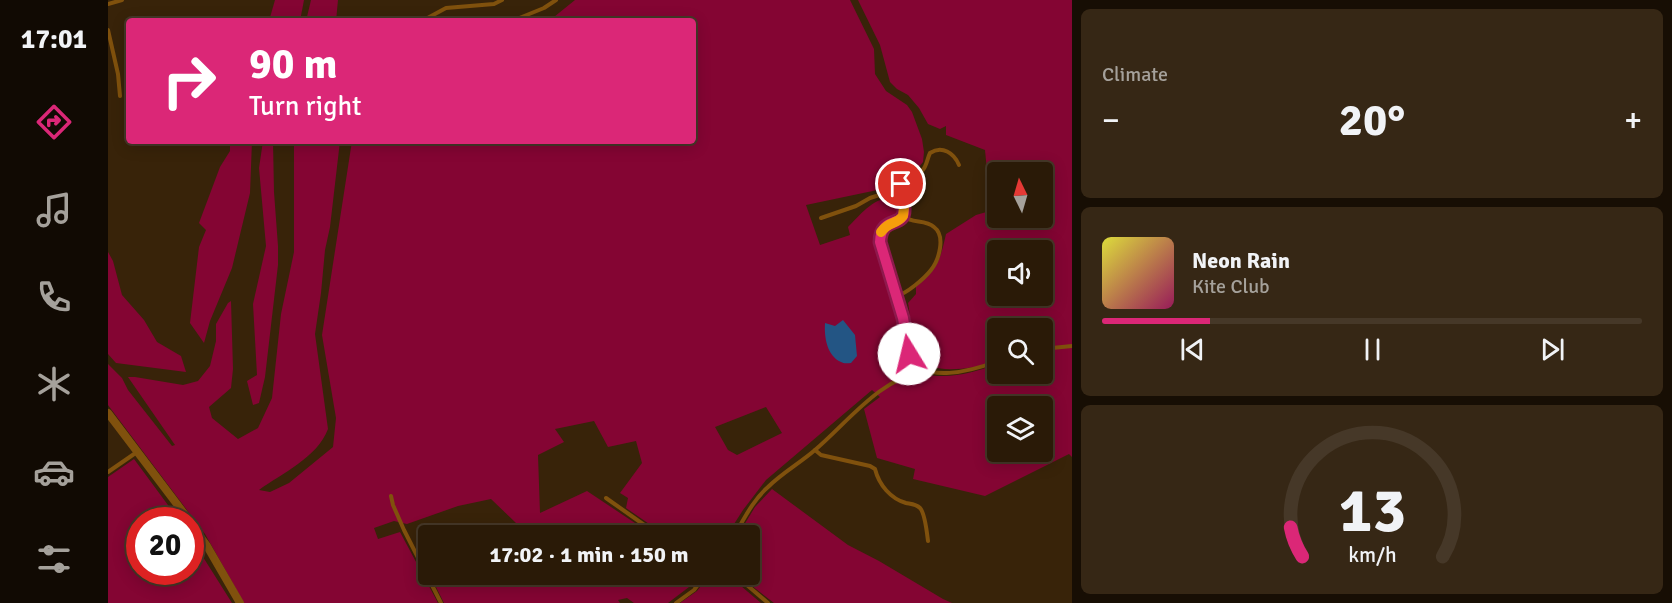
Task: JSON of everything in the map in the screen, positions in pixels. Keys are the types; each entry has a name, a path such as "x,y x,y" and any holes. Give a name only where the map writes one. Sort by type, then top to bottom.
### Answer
{"street":[{"path":"108,413 179,507"},
{"path":"204,542 240,603"}],"lane":[{"path":"108,4 122,0"},
{"path":"428,18 446,8 494,4 501,0"},
{"path":"519,18 544,8 556,0"},
{"path":"108,30 118,74 120,96"},
{"path":"820,218 898,189 901,184 923,171 930,153 934,150 942,149 949,152 956,158 959,165"},
{"path":"897,381 905,368 909,354 903,318 880,242 880,233 886,224 899,221 903,216 904,208 898,189"},
{"path":"897,296 904,293 932,269 941,241 940,233 933,226 921,221 908,220 903,216"},
{"path":"1053,348 1072,346"},
{"path":"909,354 919,368 939,373 964,372 987,365"},
{"path":"741,525 767,487 815,450 872,396 911,373 927,370"},
{"path":"815,450 821,455 875,469 889,495 896,500 915,505 922,511 928,541"},
{"path":"108,472 138,451"},
{"path":"392,496 393,505 404,530 441,603"},
{"path":"606,498 644,525"},
{"path":"676,603 698,585"},
{"path":"747,585 768,603"}],"shaded area":[{"path":"275,0 304,0 301,18 270,18"},
{"path":"311,0 338,0 336,18 307,18"},
{"path":"575,0 850,0 874,49 875,74 886,91 907,105 912,112 922,139 923,162 887,188 806,205 820,245 850,235 848,227 875,202 889,198 896,199 901,212 898,216 882,222 878,241 900,335 910,364 927,374 938,376 974,372 987,367 987,384 1053,384 1053,318 987,318 987,366 941,369 923,362 917,354 908,303 916,294 916,286 934,269 946,234 976,215 987,212 987,228 1053,228 1053,162 987,162 987,171 985,150 946,135 946,126 940,129 928,124 908,95 890,82 880,45 858,0 1072,0 1072,457 1069,454 1053,462 985,496 913,479 915,469 877,458 864,409 880,397 872,390 766,480 733,525 651,525 626,508 628,498 620,493 642,463 636,441 608,447 594,421 555,429 564,442 538,455 540,513 587,491 638,525 515,525 517,524 491,499 458,506 407,524 394,521 374,528 378,539 400,532 418,566 418,585 428,585 438,603 244,603 204,533 204,507 185,507 108,405 108,364 122,378 128,390 172,446 175,445 128,377 183,385 198,381 210,366 216,341 216,324 231,301 233,369 231,388 209,407 212,418 238,439 258,428 272,398 281,314 294,252 294,144 340,144 315,334 328,429 323,439 307,457 259,490 270,492 289,483 333,447 336,418 322,335 352,144 696,144 696,18 553,18","holes":["766,407 782,433 737,455 728,450 715,427"]},
{"path":"230,144 252,144 250,193 232,268 210,321 204,343 190,323 199,247 206,230 199,223 220,167 230,151"},
{"path":"263,144 273,144 278,265 265,377 259,403 253,405 247,381 257,375 253,304 266,246 259,168"},
{"path":"108,252 113,261 122,295 144,320 157,342 181,356 186,372 116,363 108,354"},
{"path":"134,459 169,507 126,507 126,585 204,585 204,559 232,603 108,603 108,477"},
{"path":"772,489 848,545 952,603 774,603 751,585 760,585 760,525 744,525 755,507"},
{"path":"435,585 691,585 668,603 634,603 627,598 618,600 620,603 444,603"},
{"path":"702,585 740,585 761,603 680,603"}],"water":[{"path":"843,320 855,335 857,356 851,363 843,363 836,359 826,340 825,323 835,326"}],"slow traffic":[{"path":"881,232 886,224 899,221 903,216 904,207"}],"route":[{"path":"901,184 898,189 904,208 903,216 899,221 886,224 880,233 880,242 903,318 909,354"}]}
